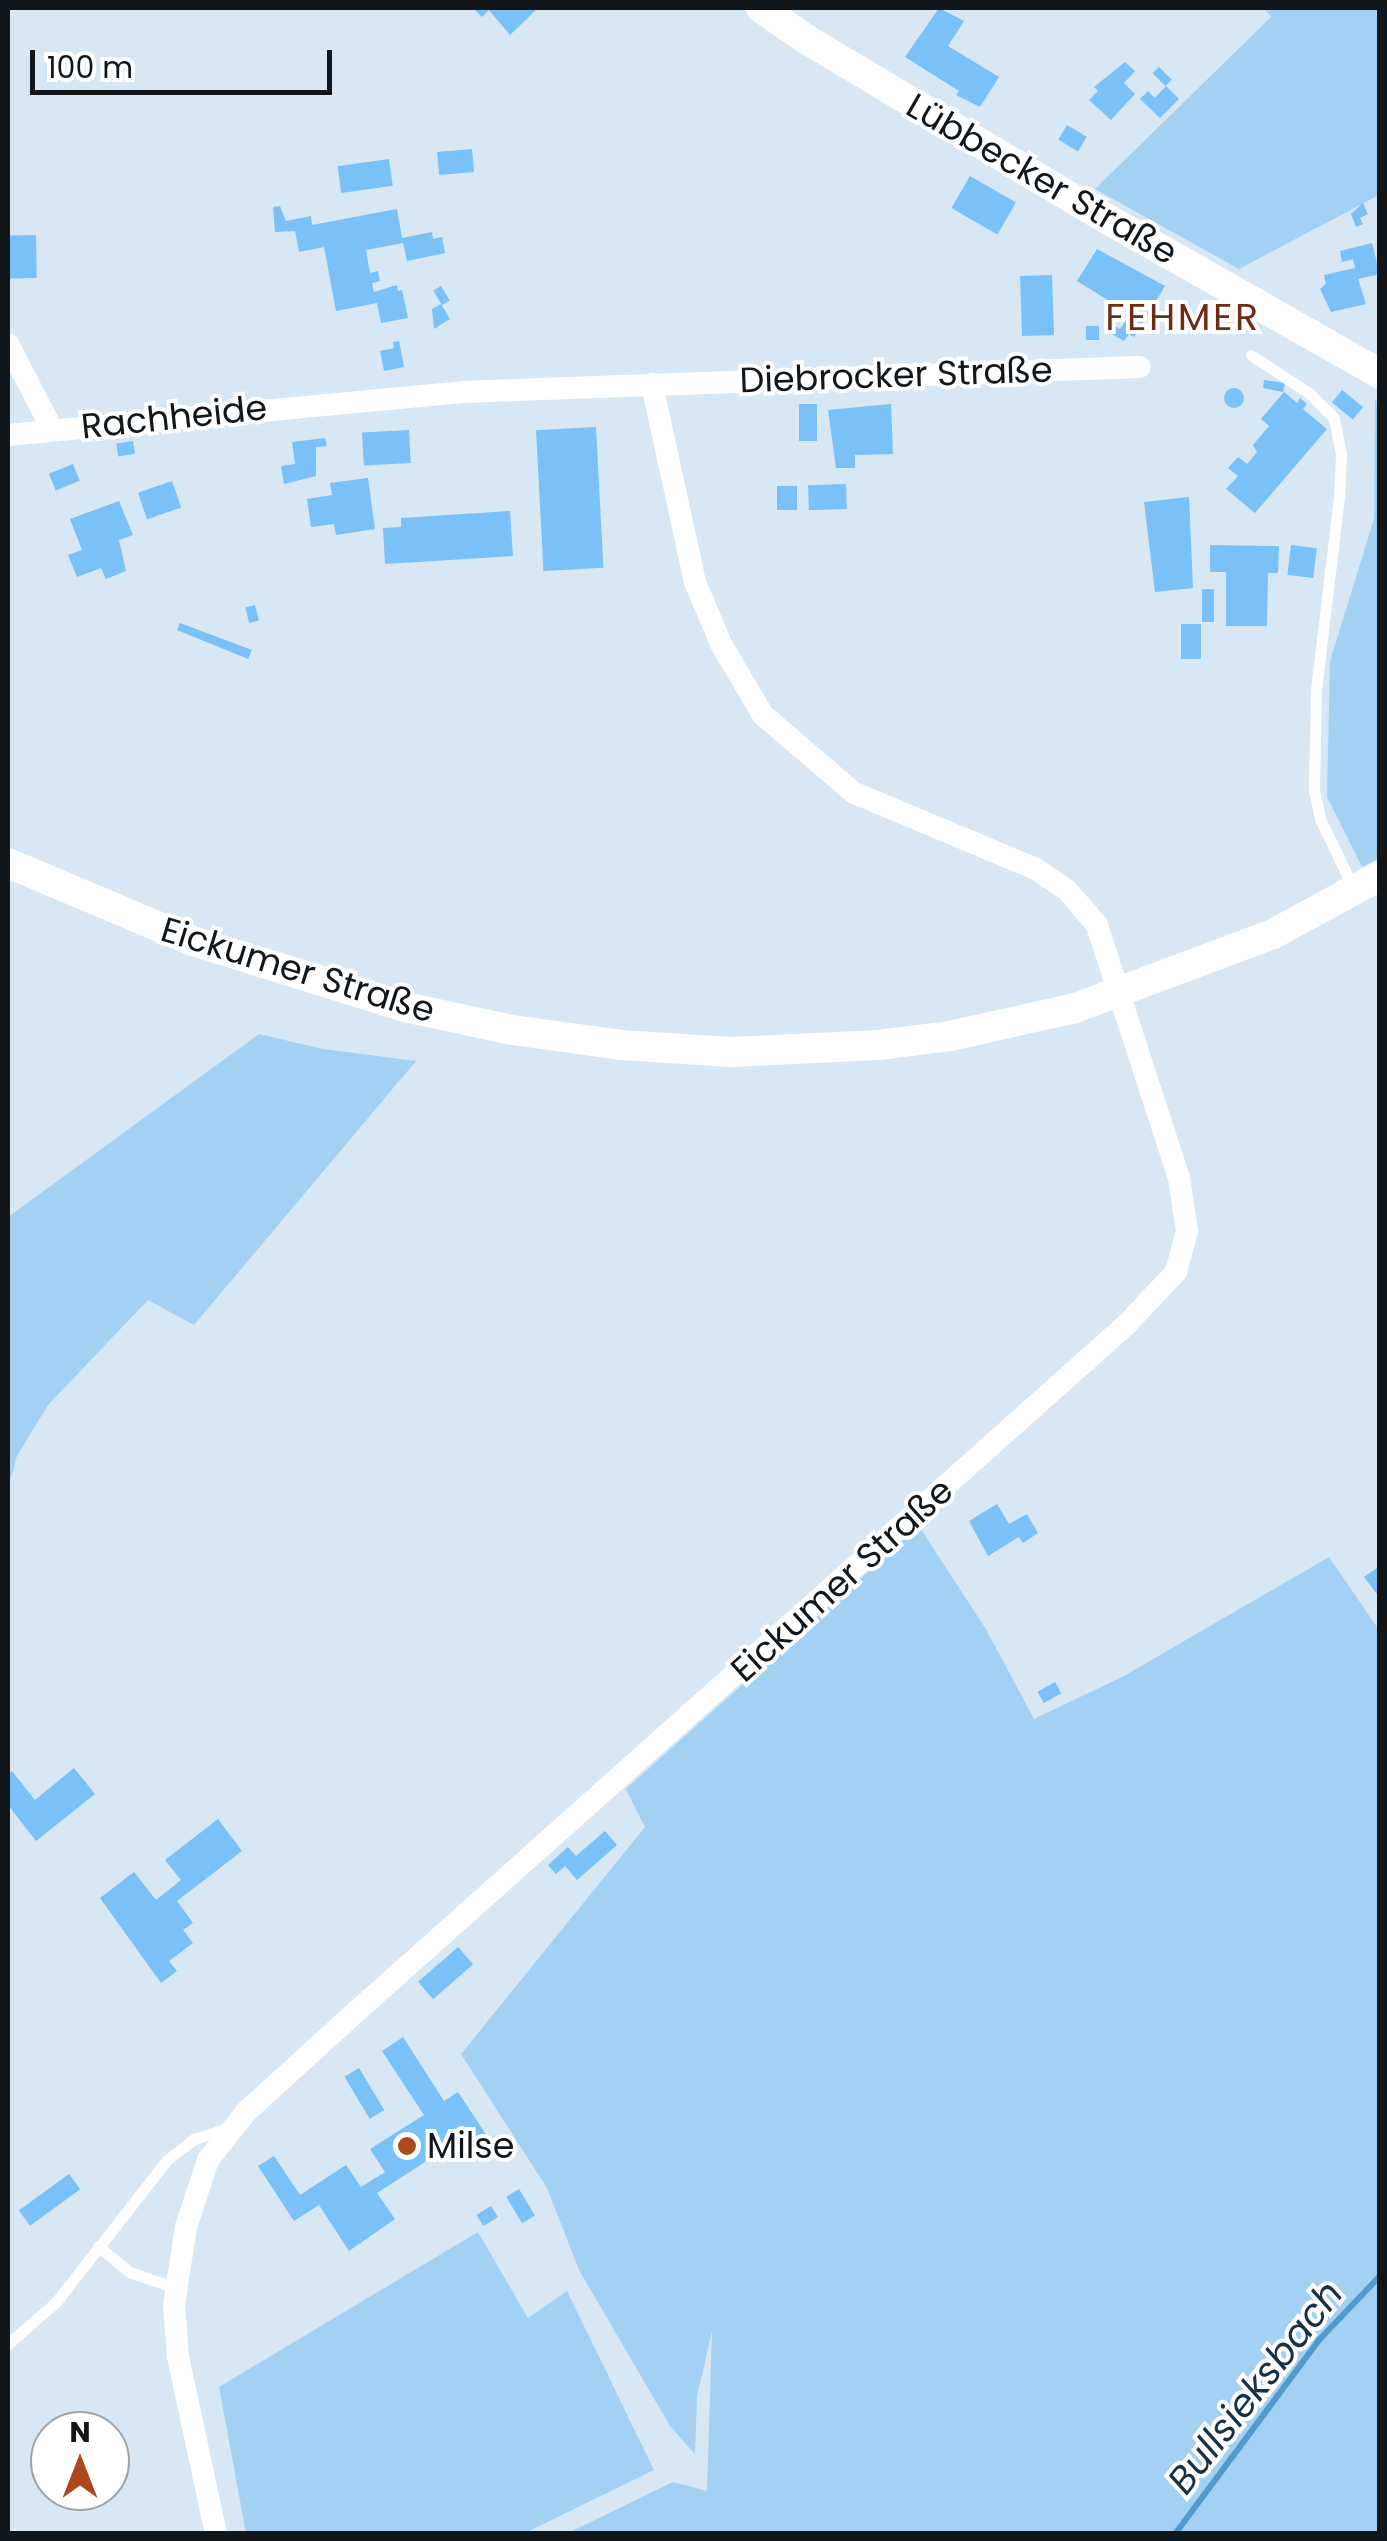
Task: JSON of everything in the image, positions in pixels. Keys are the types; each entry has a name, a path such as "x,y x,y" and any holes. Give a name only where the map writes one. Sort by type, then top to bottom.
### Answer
{"main road":[{"name":"Lübbecker Straße","path":"761,8 806,39 1086,206 1380,374"},
{"name":"Eickumer Straße","path":"8,864 193,941 297,976 494,1026 621,1045 731,1052 879,1045 950,1036 1119,994"},
{"path":"1119,994 1273,934 1367,884"}],"street":[{"path":"8,344 52,429"},
{"name":"Diebrocker Straße","path":"340,400 654,395 1140,366"},
{"path":"654,395 702,600 744,686 772,724 854,793 998,851 1066,890 1096,925 1119,994"},
{"name":"Rachheide","path":"8,436 340,400"},
{"name":"Eickumer Straße","path":"216,2534 178,2356 176,2288 186,2227 208,2160 236,2126 357,2011 1128,1324 1176,1272 1186,1231 1185,1205 1119,994"}],"lane":[{"path":"1251,355 1309,393 1334,418 1341,455 1339,498 1318,672 1314,790 1320,820 1367,884"},
{"path":"8,2344 56,2302 167,2160 194,2139 236,2126"},
{"path":"98,2246 130,2272 176,2288"}],"shaded area":[{"path":"1264,8 1379,8 1379,195 1239,269 1095,189 1271,17"},
{"path":"1375,400 1380,403 1380,858 1362,867 1327,797 1330,661 1374,519"},
{"path":"259,1034 323,1049 416,1061 194,1325 148,1300 48,1405 17,1456 8,1488 8,1217"},
{"path":"919,1526 987,1631 1034,1719 1124,1676 1329,1557 1379,1630 1379,2533 568,2533 673,2482 707,2491 712,2331 697,2396 695,2454 670,2426 579,2270 547,2188 461,2054 645,1827 626,1789"},
{"path":"478,2232 528,2318 567,2291 654,2470 525,2533 246,2533 219,2387"}],"building":[{"path":"473,8 538,8 510,35 489,10 482,17"},
{"path":"939,8 964,21 948,46 999,77 980,107 956,95 959,91 905,57"},
{"path":"1125,62 1135,71 1124,83 1135,94 1111,120 1089,100 1098,91 1094,87"},
{"path":"1159,67 1172,80 1165,86 1153,73"},
{"path":"1166,86 1179,99 1160,118 1140,99 1148,91 1155,98"},
{"path":"1067,125 1087,137 1078,151 1058,140"},
{"path":"472,149 474,172 439,175 437,152"},
{"path":"389,159 393,186 341,193 338,166"},
{"path":"970,176 1016,202 997,235 952,208"},
{"path":"1363,203 1368,214 1360,218 1363,224 1356,227 1351,214"},
{"path":"280,206 286,221 311,216 312,225 397,209 402,238 432,232 433,239 442,237 445,253 407,261 403,243 366,250 370,273 378,271 380,281 372,283 374,292 397,285 398,291 402,290 408,318 381,323 377,303 336,311 324,247 299,252 295,231 275,232 273,207"},
{"path":"8,235 36,235 37,278 9,278"},
{"path":"1372,243 1380,274 1358,279 1366,304 1331,312 1320,289 1326,284 1324,275 1355,268 1353,259 1342,262 1340,251"},
{"path":"1097,249 1165,286 1134,337 1129,334 1124,341 1110,333 1115,326 1120,329 1130,314 1077,281"},
{"path":"1052,275 1054,335 1022,336 1020,276"},
{"path":"441,286 450,301 442,305 433,291"},
{"path":"441,304 450,319 434,329 432,309"},
{"path":"1086,326 1099,326 1099,340 1086,340"},
{"path":"399,341 404,367 384,371 380,351 394,348 393,342"},
{"path":"1264,380 1285,383 1283,392 1263,388"},
{"path":"1234,388 1244,398 1234,408 1224,398"},
{"path":"1342,390 1363,407 1353,419 1332,402"},
{"path":"1284,392 1297,403 1300,398 1307,404 1303,409 1327,429 1255,513 1226,489 1238,476 1228,468 1238,457 1247,464 1257,452 1253,445 1269,426 1261,419"},
{"path":"799,404 817,404 817,441 799,441"},
{"path":"891,404 893,454 855,455 855,468 836,468 828,410"},
{"path":"596,427 603,568 543,571 536,430"},
{"path":"409,430 411,463 364,465 362,432"},
{"path":"325,438 327,446 316,447 316,476 284,484 281,466 295,464 292,442"},
{"path":"133,441 135,454 118,456 116,444"},
{"path":"73,464 80,481 56,490 49,474"},
{"path":"368,478 375,529 336,535 334,524 311,527 307,499 332,495 330,483"},
{"path":"172,481 181,507 147,519 138,493"},
{"path":"846,484 847,509 809,510 808,485"},
{"path":"777,486 797,486 797,510 777,510"},
{"path":"1189,497 1193,588 1155,592 1144,502"},
{"path":"119,501 133,535 119,540 126,571 106,579 101,568 77,577 68,555 82,550 70,519"},
{"path":"510,511 513,556 385,564 383,528 401,527 401,518"},
{"path":"1210,545 1279,546 1278,573 1268,573 1267,626 1226,626 1226,572 1210,572"},
{"path":"1291,545 1317,548 1313,578 1287,575"},
{"path":"1202,589 1214,589 1214,622 1202,622"},
{"path":"255,605 259,621 249,623 245,607"},
{"path":"180,623 252,650 248,659 177,630"},
{"path":"1181,624 1201,624 1201,659 1181,659"},
{"path":"997,1504 1009,1524 1027,1514 1038,1533 1023,1543 1019,1537 988,1556 969,1521"},
{"path":"1380,1566 1380,1598 1364,1577"},
{"path":"1055,1682 1061,1693 1044,1703 1038,1692"},
{"path":"74,1768 95,1794 36,1841 8,1805 8,1775 12,1771 35,1800"},
{"path":"218,1819 242,1851 177,1901 193,1923 183,1930 193,1943 169,1961 177,1971 161,1983 100,1898 134,1872 156,1900 181,1880 165,1860"},
{"path":"605,1831 617,1845 577,1880 565,1866 556,1874 548,1865 568,1847 576,1856"},
{"path":"458,1947 473,1964 433,1999 418,1982"},
{"path":"403,2037 444,2101 458,2092 491,2142 466,2158 456,2142 377,2193 395,2219 349,2251 319,2205 294,2221 258,2166 274,2156 300,2195 346,2165 361,2187 385,2172 370,2149 424,2115 382,2051"},
{"path":"359,2068 384,2110 370,2119 344,2077"},
{"path":"69,2174 80,2189 30,2226 19,2210"},
{"path":"519,2189 535,2216 522,2223 506,2197"},
{"path":"491,2206 498,2217 483,2226 477,2215"}],"waterway":[{"name":"Bullsieksbach","path":"1175,2534 1319,2340 1380,2276"}],"place":[{"name":"Milse","path":"407,2146"}],"district":[{"name":"FEHMER","path":"1183,317"}]}
